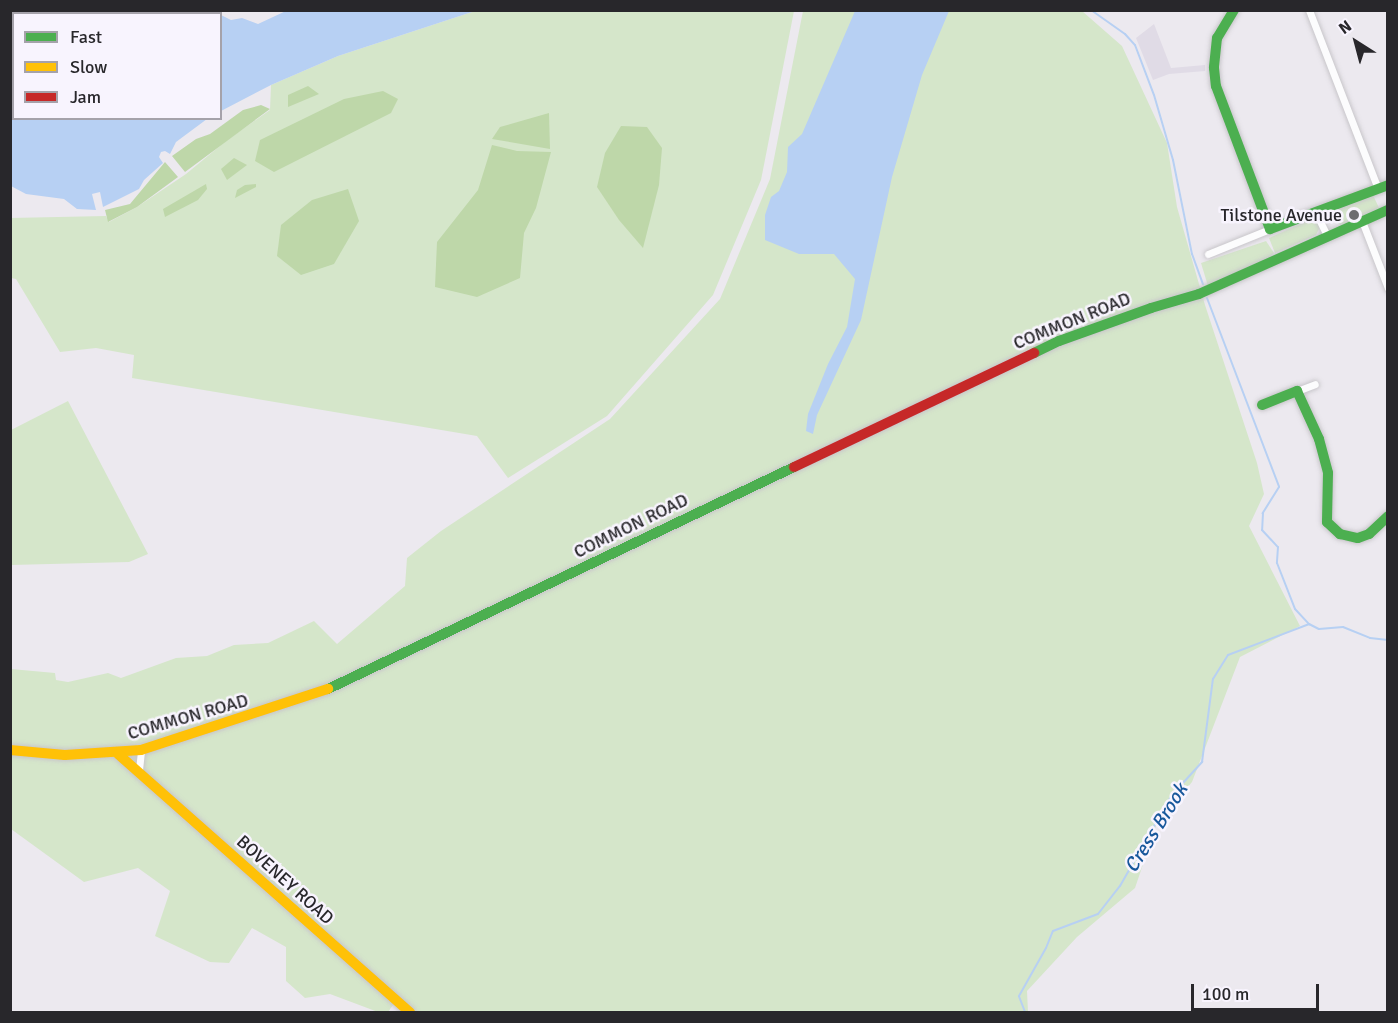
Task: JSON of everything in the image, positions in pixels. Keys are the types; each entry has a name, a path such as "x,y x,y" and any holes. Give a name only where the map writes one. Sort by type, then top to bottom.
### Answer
{"main road":[{"path":"1234,10 1217,38 1214,68 1216,86 1269,226 1316,213 1383,187"},
{"name":"COMMON ROAD","path":"10,750 65,755 141,750 283,706 333,687 1059,341 1151,308 1199,294 1388,210"},
{"path":"1263,405 1297,391 1319,439 1328,473 1327,522 1340,534 1358,538 1369,534 1388,516"},
{"name":"BOVENEY ROAD","path":"118,753 410,1012"}],"street":[{"path":"1308,10 1383,187"},
{"path":"1316,213 1327,236"},
{"path":"1362,221 1388,288"},
{"path":"1208,255 1269,226"},
{"path":"1297,391 1315,384"},
{"path":"139,770 141,750"}],"shaded area":[{"path":"1154,24 1171,68 1205,65 1205,71 1169,74 1153,80 1136,38"}],"green space":[{"path":"475,11 794,11 761,180 713,295 607,416 508,478 477,436 132,378 134,355 96,348 60,352 16,279 11,278 10,218 106,216 109,222 137,207 186,174 226,141 270,110 271,85 338,56"},
{"path":"803,11 1082,11 1122,46 1167,143 1177,207 1205,305 1257,463 1264,494 1249,526 1300,626 1240,657 1192,782 1157,823 1135,888 1077,937 1027,991 1028,1012 417,1012 398,998 388,1012 378,1012 330,994 305,998 286,981 286,947 252,928 229,963 210,962 155,936 170,891 138,868 84,882 11,829 11,669 55,673 56,680 68,682 108,673 121,678 176,658 207,656 234,645 268,643 314,621 337,644 405,586 407,558 441,531 610,419 720,299 770,179"},
{"path":"308,86 319,94 288,107 288,95"},
{"path":"383,91 398,99 391,113 274,172 255,161 260,140 344,99"},
{"path":"261,105 270,109 185,172 172,156 196,139 210,134 243,110"},
{"path":"549,113 550,149 492,139 500,127"},
{"path":"621,126 647,127 662,148 659,185 643,248 619,220 597,187 605,153"},
{"path":"492,145 517,151 551,152 536,208 524,233 520,278 477,297 435,287 437,242 478,190"},
{"path":"234,158 247,165 227,180 221,169"},
{"path":"165,162 178,177 137,207 108,222 105,210 130,204"},
{"path":"206,184 207,189 198,200 165,217 163,209"},
{"path":"256,184 256,187 235,198 237,190 245,185"},
{"path":"348,189 359,221 334,264 301,275 277,256 281,225 312,200"},
{"path":"1373,195 1379,208 1341,225 1331,220 1337,210"},
{"path":"1316,217 1320,227 1316,235 1275,253 1269,238"},
{"path":"1266,241 1274,253 1271,256 1208,286 1201,263"},
{"path":"68,401 148,554 129,562 11,565 11,430"}],"water":[{"path":"288,10 475,10 338,56 271,85 222,110 222,16 231,20 242,18 258,24"},
{"path":"855,11 949,11 922,75 892,177 861,320 817,415 813,434 806,431 808,414 828,364 847,327 855,279 834,254 799,254 765,240 765,215 771,197 779,191 787,172 788,147 802,134"},
{"path":"11,28 12,28 11,83"},
{"path":"12,104 12,120 206,120 176,142 170,154 165,151 161,152 159,157 163,163 144,180 139,189 103,207 100,192 92,194 96,210 77,209 64,199 26,194 11,186 10,105"}],"waterway":[{"path":"1091,10 1125,34 1135,45 1154,95 1173,160 1192,254 1203,284"},
{"path":"1207,298 1279,487 1263,513 1262,530 1278,547 1277,563 1295,609 1309,624 1319,629 1343,627 1370,638 1388,640"},
{"name":"Cress Brook","path":"1025,1012 1019,996 1053,931 1098,914 1120,886 1172,795 1202,762 1213,679 1228,655 1309,624"}],"traffic: fast":[{"path":"1234,10 1217,38 1214,68 1216,86 1270,229 1388,185"},
{"path":"1034,353 1059,341 1151,308 1199,294 1388,210"},
{"path":"1262,405 1297,391 1319,439 1328,473 1327,522 1340,534 1358,538 1369,534 1388,516"},
{"path":"328,689 794,467"}],"traffic: slow":[{"path":"10,750 65,755 141,750 328,689"},
{"path":"118,754 410,1012"}],"traffic: jam":[{"path":"794,467 1034,353"}],"place":[{"name":"Tilstone Avenue","path":"1354,215"}]}
